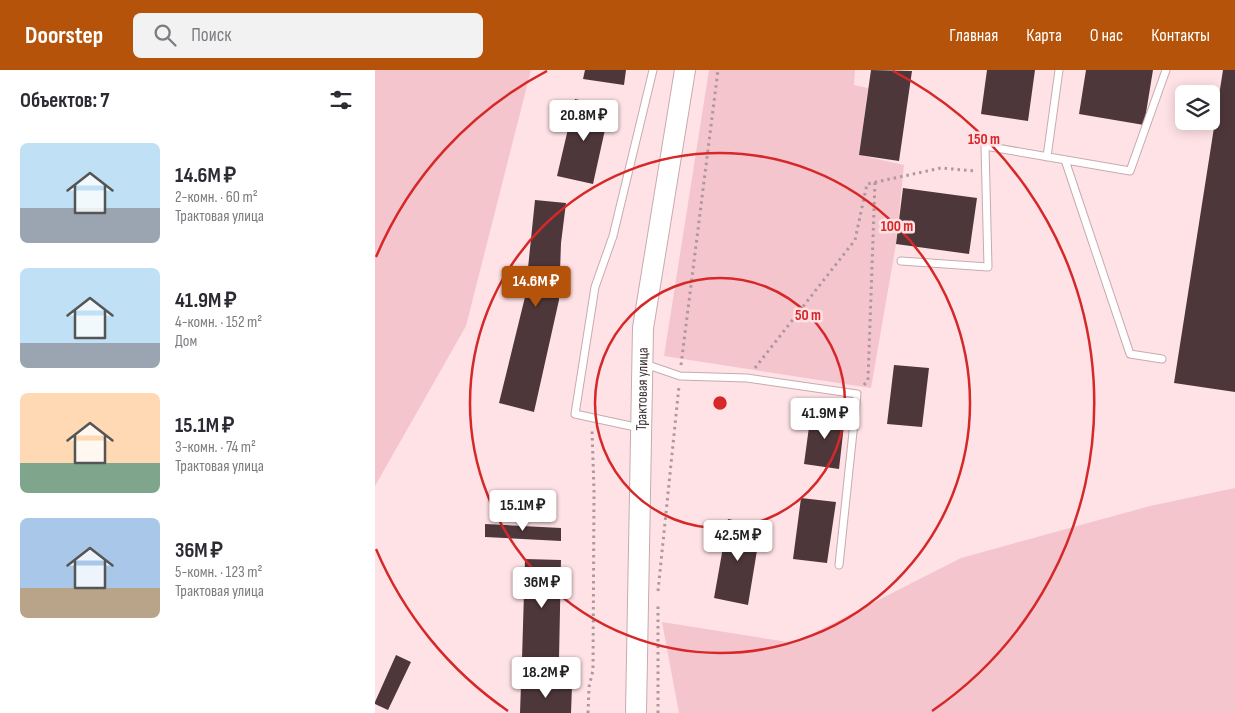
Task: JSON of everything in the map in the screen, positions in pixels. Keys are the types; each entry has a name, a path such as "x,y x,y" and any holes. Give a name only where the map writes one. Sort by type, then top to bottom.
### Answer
{"street":[{"name":"Трактовая улица","path":"636,713 643,328 685,70"}],"lane":[{"path":"641,428 575,414 595,287 613,236 653,70"},
{"path":"1047,157 1059,70"},
{"path":"901,261 988,267 985,146 1130,171 1166,70"},
{"path":"1065,160 1130,354 1161,359"},
{"path":"643,363 680,376 747,378 857,394 839,564"}],"path":[{"path":"658,713 658,590 680,376 719,70"},
{"path":"747,378 855,240 867,184 941,168 985,172"},
{"path":"857,394 867,380 875,182"},
{"path":"588,713 593,650 595,491 592,418"}],"shaded area":[{"path":"375,70 531,70 466,326 375,486"},
{"path":"709,70 855,70 854,85 868,88 859,155 904,165 896,244 871,388 664,356"},
{"path":"1235,488 1235,713 679,713 662,622 794,643 961,558 1150,506"}],"building":[{"path":"585,70 626,70 624,85 583,79"},
{"path":"871,70 912,71 899,161 859,155"},
{"path":"987,70 1035,70 1028,121 981,114"},
{"path":"1086,70 1153,70 1144,125 1079,114"},
{"path":"1223,70 1235,70 1235,392 1174,383 1214,130 1220,130 1220,89"},
{"path":"575,99 610,107 593,184 557,176"},
{"path":"903,188 977,198 969,254 896,244"},
{"path":"535,200 566,203 561,243 559,300 534,412 499,403 525,297"},
{"path":"894,365 929,368 922,427 887,424"},
{"path":"811,412 845,416 839,469 804,464"},
{"path":"801,498 836,502 827,563 793,559"},
{"path":"728,519 761,526 748,605 714,598"},
{"path":"485,524 561,528 561,541 485,537"},
{"path":"525,559 561,560 559,659 522,659"},
{"path":"396,655 411,662 388,710 375,704 375,702"},
{"path":"521,684 572,686 571,713 520,713"}]}
